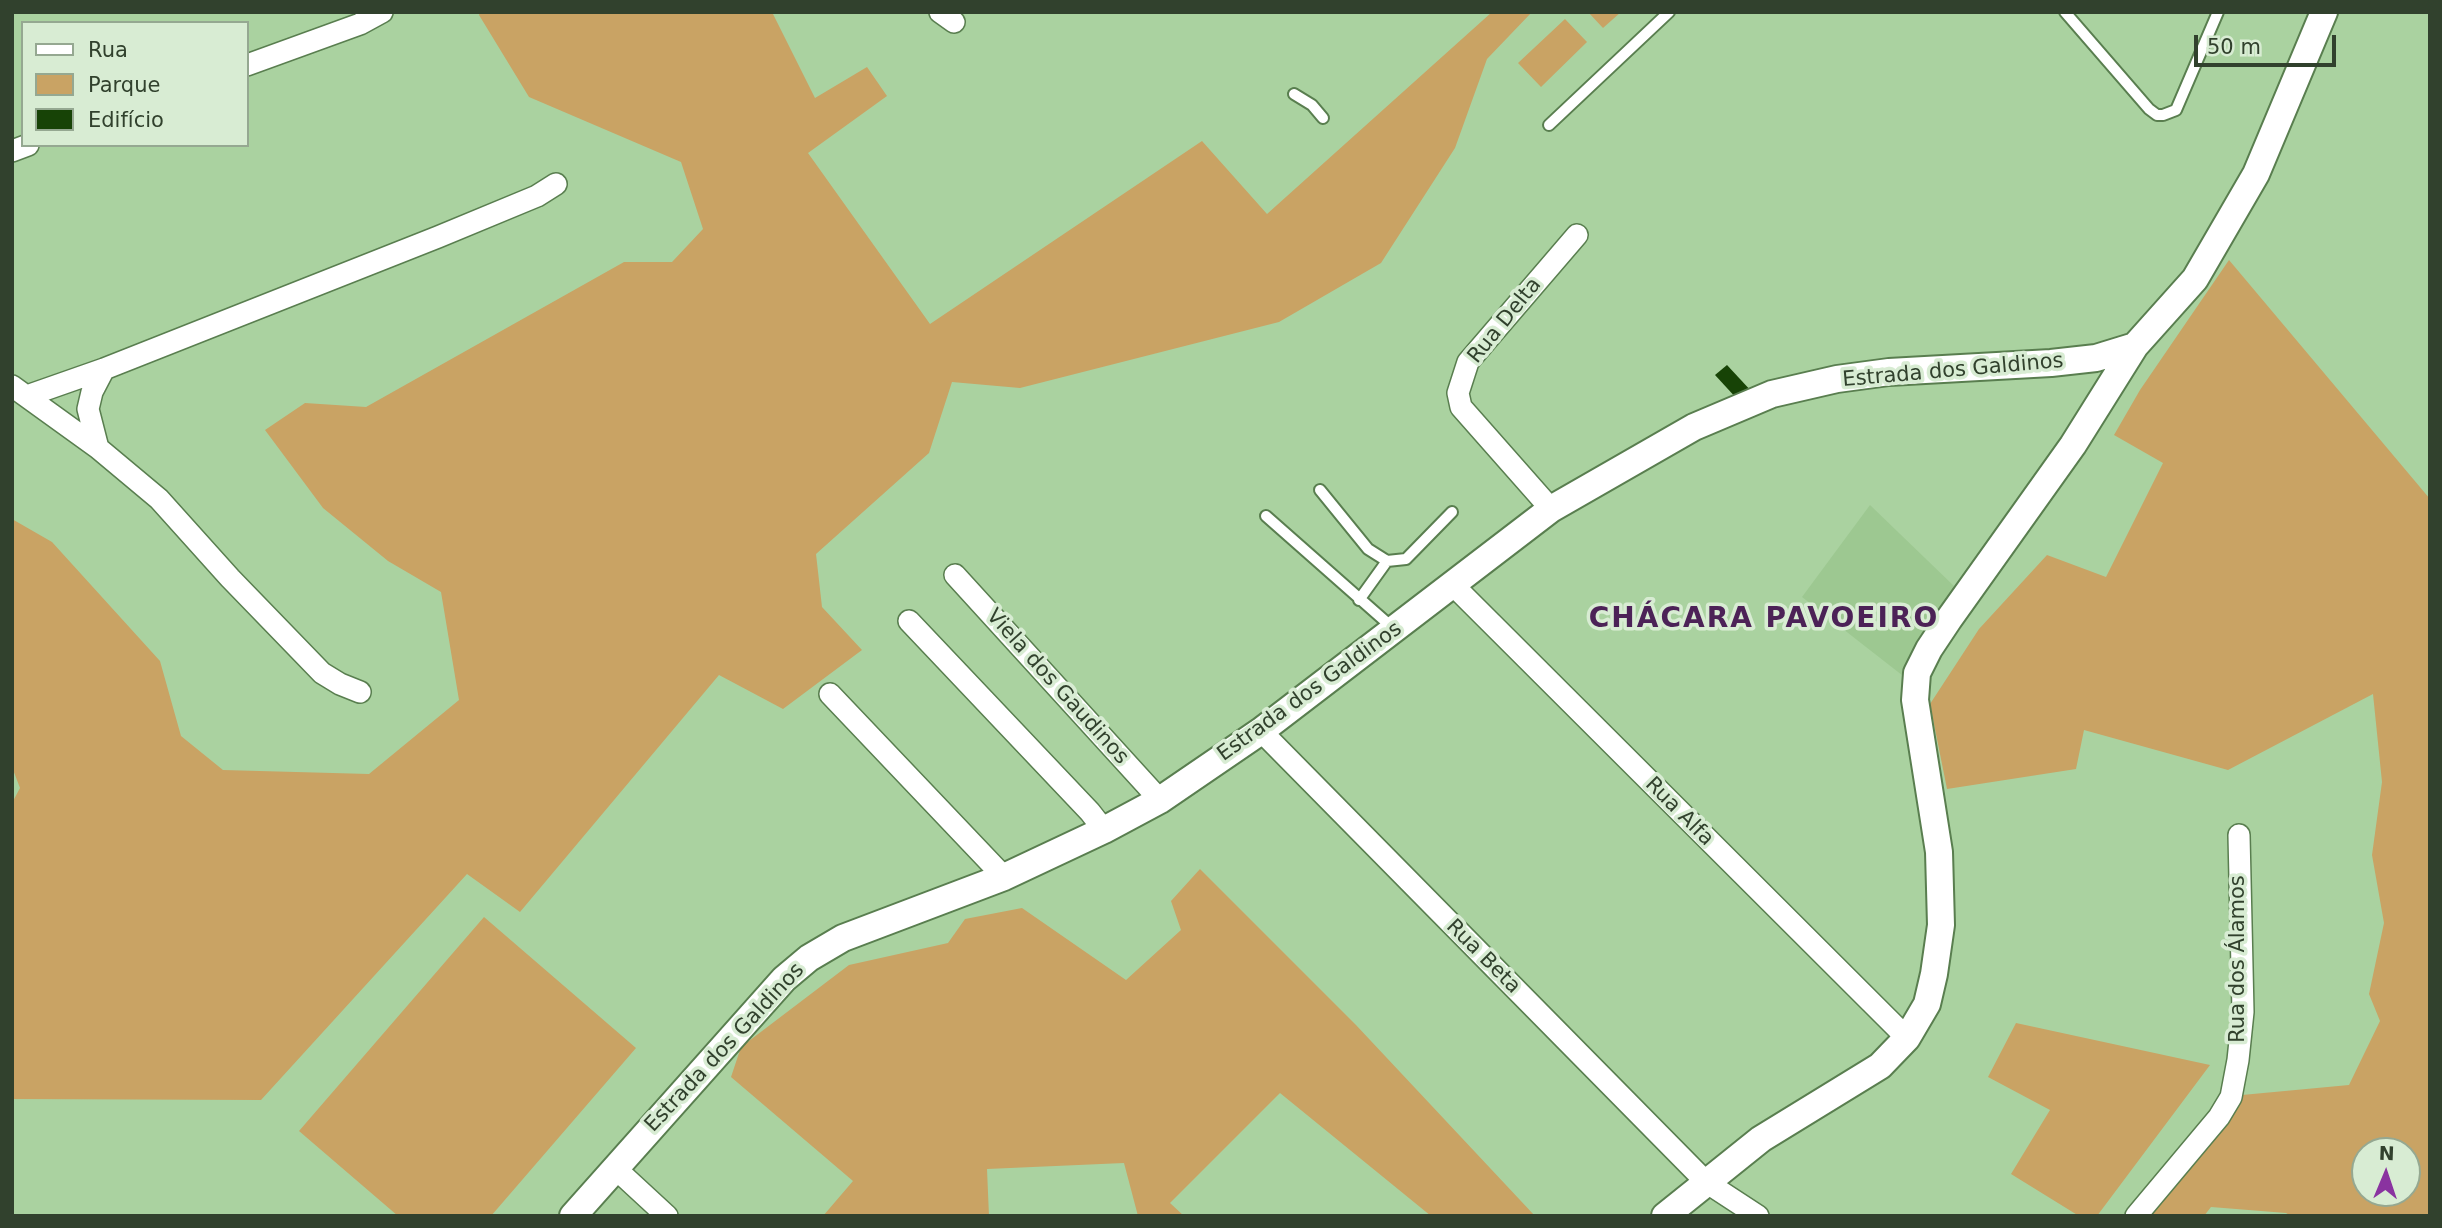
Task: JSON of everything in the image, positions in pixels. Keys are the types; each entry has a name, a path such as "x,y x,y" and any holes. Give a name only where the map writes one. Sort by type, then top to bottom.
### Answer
{"street":[{"path":"248,65 360,24 382,12"},
{"path":"1665,1216 1761,1139 1880,1066 1908,1038 1927,1004 1941,925 1939,852 1916,699 1917,673 1949,619 2073,445 2135,346 2195,279 2256,174 2324,12"},
{"path":"20,391 104,369 438,237 537,196 556,184"},
{"name":"Rua Delta","path":"1551,509 1461,407 1458,393 1468,362 1577,235"},
{"name":"Estrada dos Galdinos","path":"573,1216 784,979 809,958 843,938 898,915 1004,877 1104,830 1160,800 1261,731 1551,509 1693,427 1772,394 1837,379 1889,372 2051,363 2096,358 2135,346"},
{"path":"98,448 89,409 92,392 104,369"},
{"path":"20,391 98,448 159,499 230,578 322,673 360,692"},
{"name":"Viela dos Gaudinos","path":"955,575 1160,800"},
{"name":"Rua Alfa","path":"1452,584 1908,1038"},
{"path":"909,621 1104,830"},
{"path":"830,694 1004,877"},
{"name":"Rua Beta","path":"1261,731 1706,1182 1758,1216"},
{"name":"Rua dos Álamos","path":"2136,1216 2219,1117 2231,1097 2243,1012 2239,835"},
{"path":"615,1168 667,1216"}],"lane":[{"path":"1549,125 1669,12"},
{"path":"2066,12 2149,109 2163,116 2176,110 2218,12"},
{"path":"1294,94 1312,105 1323,118"},
{"path":"1320,490 1368,550 1387,561 1406,559 1452,512"},
{"path":"1265,516 1395,630"},
{"path":"1359,600 1387,561"}],"shaded area":[{"path":"1870,505 1955,587 1907,679 1802,597"}],"green space":[{"path":"480,12 772,12 815,98 867,67 887,96 808,153 930,324 1202,141 1267,214 1492,12 1532,12 1487,59 1455,148 1381,263 1279,322 1020,388 952,382 929,453 816,554 822,607 862,650 783,709 719,675 520,912 467,874 261,1100 12,1099 12,803 20,788 12,767 12,519 52,542 160,661 181,736 223,770 369,774 459,700 441,592 388,561 323,508 265,430 305,403 366,407 624,262 672,262 703,229 681,162 529,97 479,15"},
{"path":"1588,12 1621,12 1603,28"},
{"path":"1565,19 1587,42 1541,87 1518,63"},
{"path":"2229,260 2430,499 2430,1216 2291,1216 2286,1213 2211,1207 2204,1216 2148,1216 2242,1095 2349,1085 2380,1021 2369,994 2384,923 2372,855 2382,782 2373,694 2228,770 2084,730 2076,769 1947,789 1930,704 1979,629 2047,555 2106,577 2163,463 2114,435 2140,390"},
{"path":"1200,869 1356,1025 1535,1216 1431,1216 1280,1093 1170,1203 1184,1216 1138,1216 1124,1163 987,1169 989,1216 823,1216 853,1181 731,1077 741,1047 849,965 948,943 965,919 1022,908 1126,980 1181,930 1171,901"},
{"path":"484,917 636,1048 491,1216 398,1216 299,1131"},
{"path":"2016,1023 2210,1065 2097,1216 2079,1216 2011,1174 2050,1110 1988,1077"}],"building":[{"path":"1727,365 1753,393 1738,400 1715,375"}],"district":[{"name":"CHÁCARA PAVOEIRO","path":"1764,620"}]}
